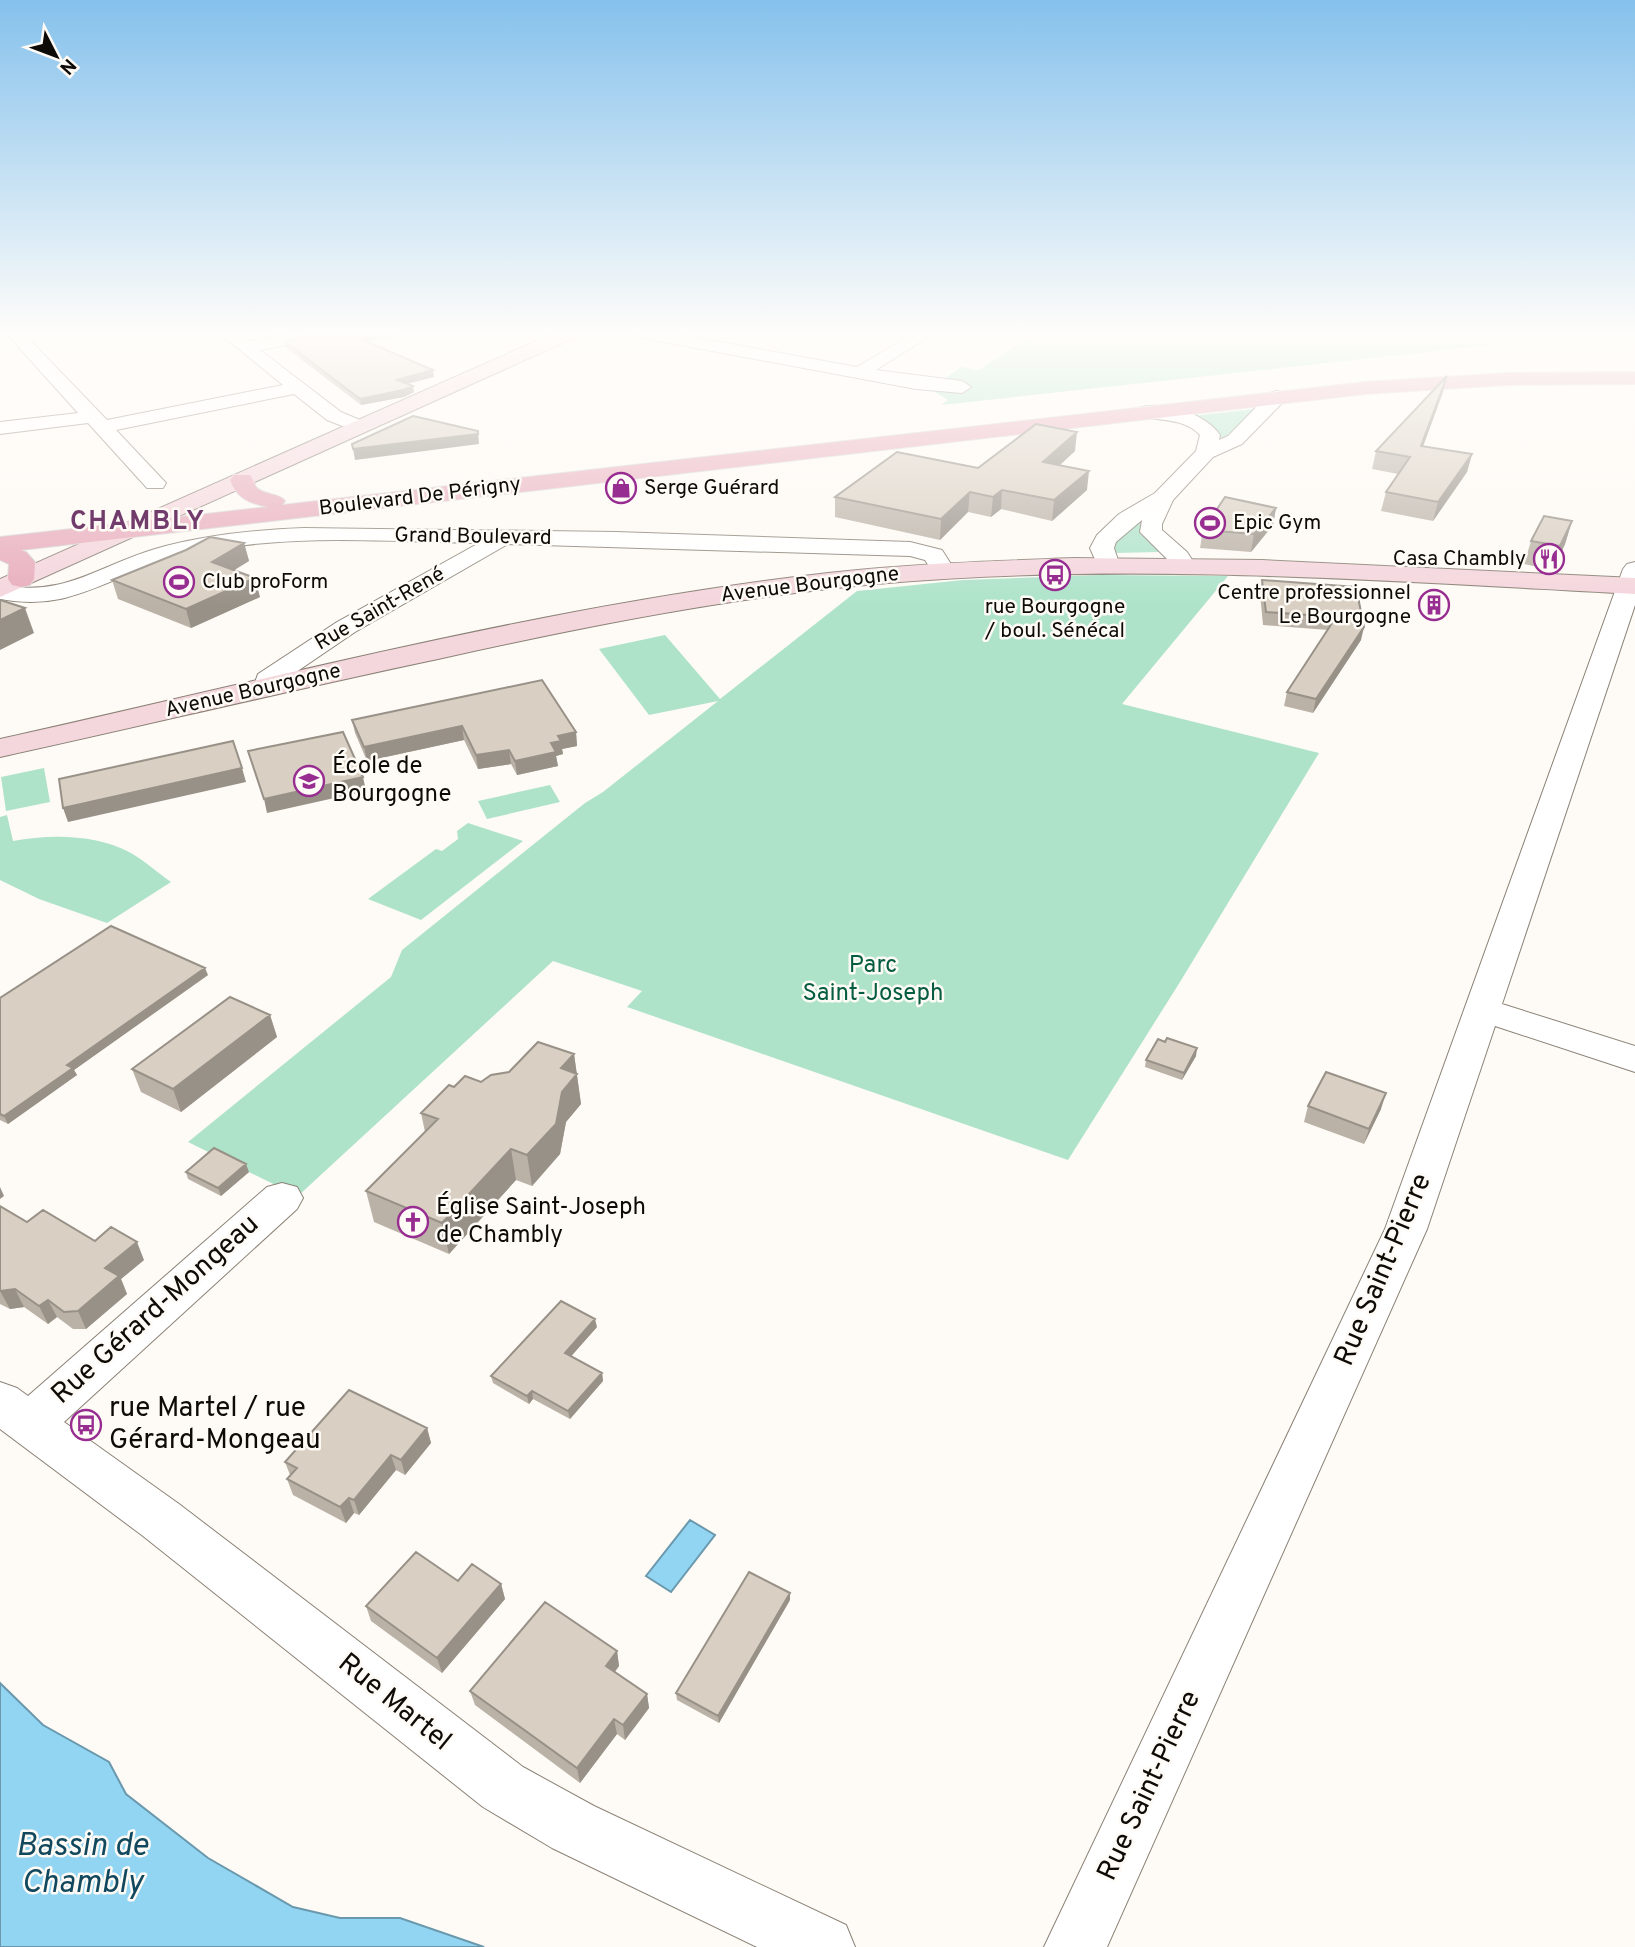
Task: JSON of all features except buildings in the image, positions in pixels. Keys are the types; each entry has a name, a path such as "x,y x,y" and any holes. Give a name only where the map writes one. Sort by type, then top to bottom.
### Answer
{"main road":[{"name":"Boulevard De Périgny","path":"0,532 950,424"},
{"name":"Boulevard De Périgny","path":"0,545 1043,424"},
{"path":"242,480 244,489 250,495 273,501"},
{"path":"0,552 13,555 22,562 7,586"}],"street":[{"path":"0,428 67,424"},
{"path":"99,424 155,483"},
{"path":"350,424 360,427"},
{"path":"7,586 367,424"},
{"path":"1196,424 1205,427 1210,435 1206,453"},
{"path":"1108,566 1102,548 1105,540 1127,519 1163,498 1206,453 1235,440 1251,424"},
{"path":"1163,498 1151,524 1151,532 1184,566"},
{"name":"Grand Boulevard","path":"7,586 32,598 52,596 149,559 229,540 293,536 502,537 910,549 934,555 944,572"},
{"name":"Rue Saint-René","path":"266,688 267,680 285,665 346,627 493,545 502,537"},
{"name":"Avenue Bourgogne","path":"0,748 651,606 818,582 944,572 1108,566 1633,580"},
{"name":"Rue Saint-Pierre","path":"1075,1947 1379,1291 1416,1203 1633,580"},
{"path":"1483,1010 1635,1059"},
{"name":"Rue Gérard-Mongeau","path":"16,1412 282,1198"},
{"name":"Rue Martel","path":"16,1412 161,1520 503,1787 573,1827 824,1947"}],"green space":[{"path":"1201,424 1239,424 1224,438 1218,437"},
{"path":"1133,521 1140,523 1143,534 1159,552 1115,553 1110,546"},
{"name":"Parc Saint-Joseph","path":"1100,575 1228,576 1122,704 1319,753 1068,1160 627,1007 642,991 553,961 298,1196 188,1142 391,977 402,950 585,803 603,792 718,701 649,715 599,649 665,635 720,699 857,591 963,580"},
{"path":"44,768 50,802 6,811 1,777"},
{"path":"550,785 560,802 487,819 478,801"},
{"path":"7,815 13,841 73,837 103,842 131,853 171,882 107,923 39,899 0,880 0,817"},
{"path":"468,823 523,841 421,920 368,899 436,849 442,851 458,839 457,831"}],"water":[{"path":"690,1520 715,1535 671,1592 646,1576"},
{"name":"Bassin de Chambly","path":"0,1683 43,1725 109,1762 126,1794 208,1858 293,1907 340,1918 400,1918 484,1947 0,1947"}],"place":[{"name":"Serge Guérard","path":"621,488"},
{"name":"Epic Gym","path":"1210,523"},
{"name":"Casa Chambly","path":"1549,559"},
{"name":"rue Bourgogne / boul. Sénécal","path":"1055,575"},
{"name":"Club proForm","path":"179,582"},
{"name":"Centre professionnel Le Bourgogne","path":"1434,605"},
{"name":"École de Bourgogne","path":"309,781"},
{"name":"Église Saint-Joseph de Chambly","path":"413,1222"},
{"name":"rue Martel / rue Gérard-Mongeau","path":"86,1425"}],"district":[{"name":"CHAMBLY","path":"138,522"}]}
